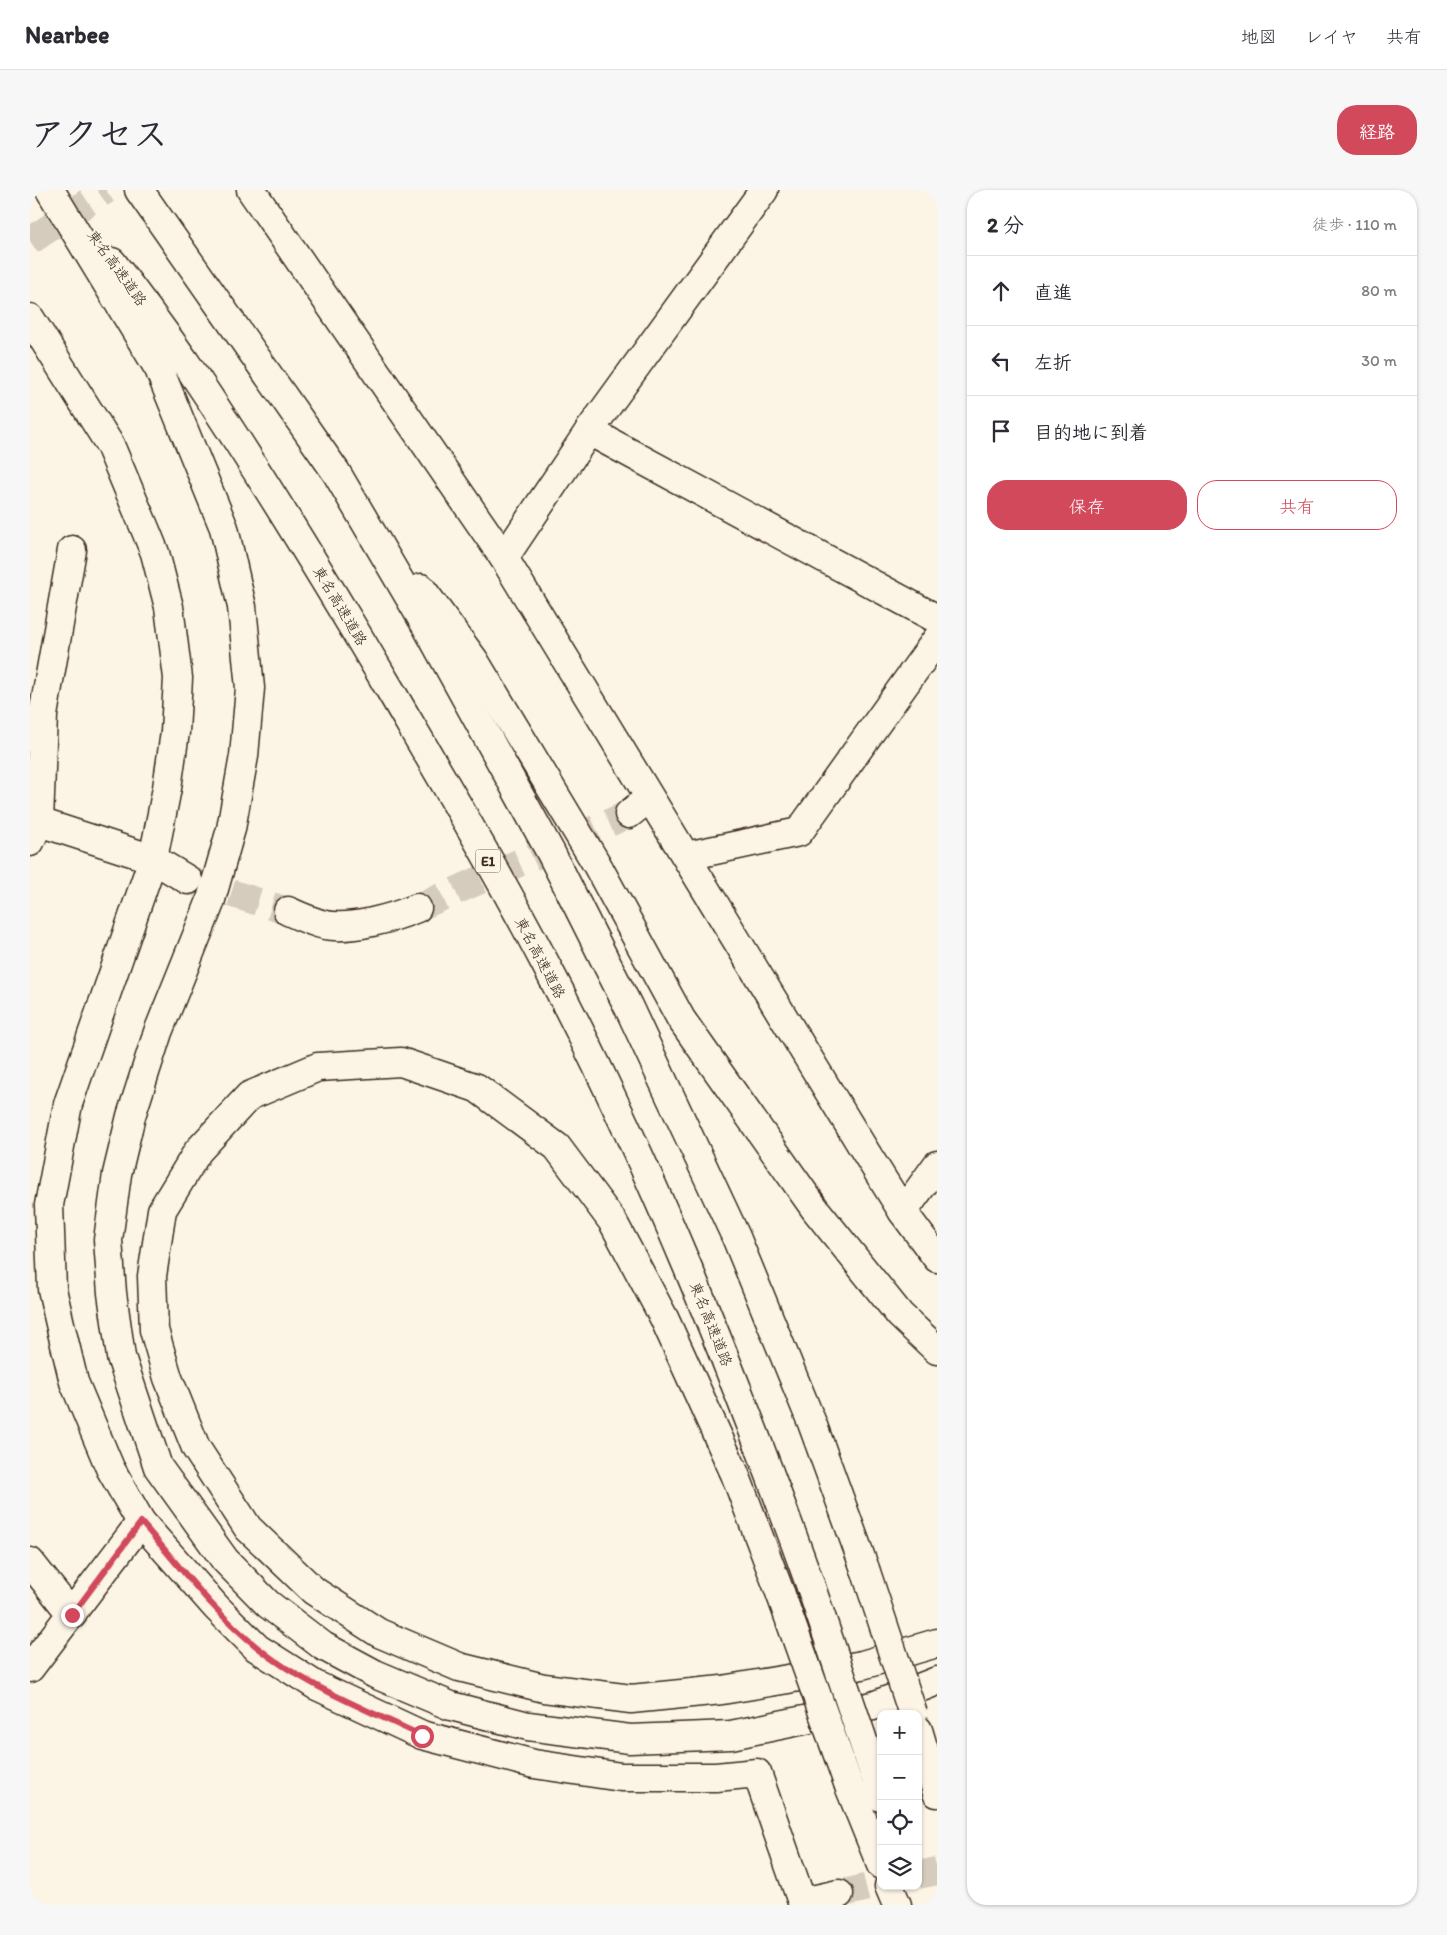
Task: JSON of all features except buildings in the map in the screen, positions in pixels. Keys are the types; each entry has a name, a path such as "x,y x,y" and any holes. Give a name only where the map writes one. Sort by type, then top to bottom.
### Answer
{"main road":[{"path":"50,190 158,369 224,528 242,607 250,688 244,756 231,829 210,903 158,1032 131,1116 117,1174 108,1240 112,1293 121,1357 158,1466 225,1560 268,1604 323,1646 375,1674 451,1706 528,1726 630,1739 731,1735 873,1706 937,1681"},
{"name":"東名高速道路","path":"59,190 188,365 333,594 447,788 545,963 634,1145 694,1281 769,1470 877,1785"},
{"path":"139,190 336,472 474,660 596,863 681,1019 815,1209 900,1315 937,1350"},
{"path":"251,190 504,558 639,806 687,856 903,1212 937,1258"},
{"path":"504,558 589,431 764,190"},
{"path":"30,318 110,445 154,553 169,607 178,678 175,732 167,788 153,859 68,1104 39,1205 52,1289 74,1382 107,1460 141,1522 216,1607 257,1648 315,1684 422,1736 534,1764 621,1777 716,1776 757,1773 803,1904 839,1894"},
{"path":"589,431 937,619"},
{"path":"336,472 428,630 550,853 628,1006 736,1237 812,1423 865,1568 912,1710"},
{"path":"72,550 43,715 33,830 153,859 188,880"},
{"path":"687,856 799,832 937,639"},
{"path":"288,911 326,925 358,924 390,918 417,908"},
{"path":"877,1855 849,1786 809,1675 781,1595 735,1474 664,1318 613,1222 557,1147 477,1088 401,1062 318,1067 249,1096 198,1151 162,1210 152,1276 154,1330 168,1378 196,1448 248,1528 314,1591 379,1633 459,1667 544,1688 631,1699 722,1690 788,1679 809,1675 862,1665 937,1643"},
{"path":"903,1212 937,1165"},
{"path":"30,1668 141,1522"},
{"path":"30,1562 72,1615"},
{"path":"922,1742 937,1793"},
{"path":"891,1890 897,1905"},
{"path":"907,1890 911,1905"}],"tunnel":[{"path":"30,241 106,190"},
{"path":"417,908 629,814"},
{"path":"191,881 288,911"},
{"path":"922,1874 937,1871"},
{"path":"839,1894 877,1885"}],"route":[{"path":"72,1615 141,1522 216,1607 257,1648 315,1684 422,1736"}]}
